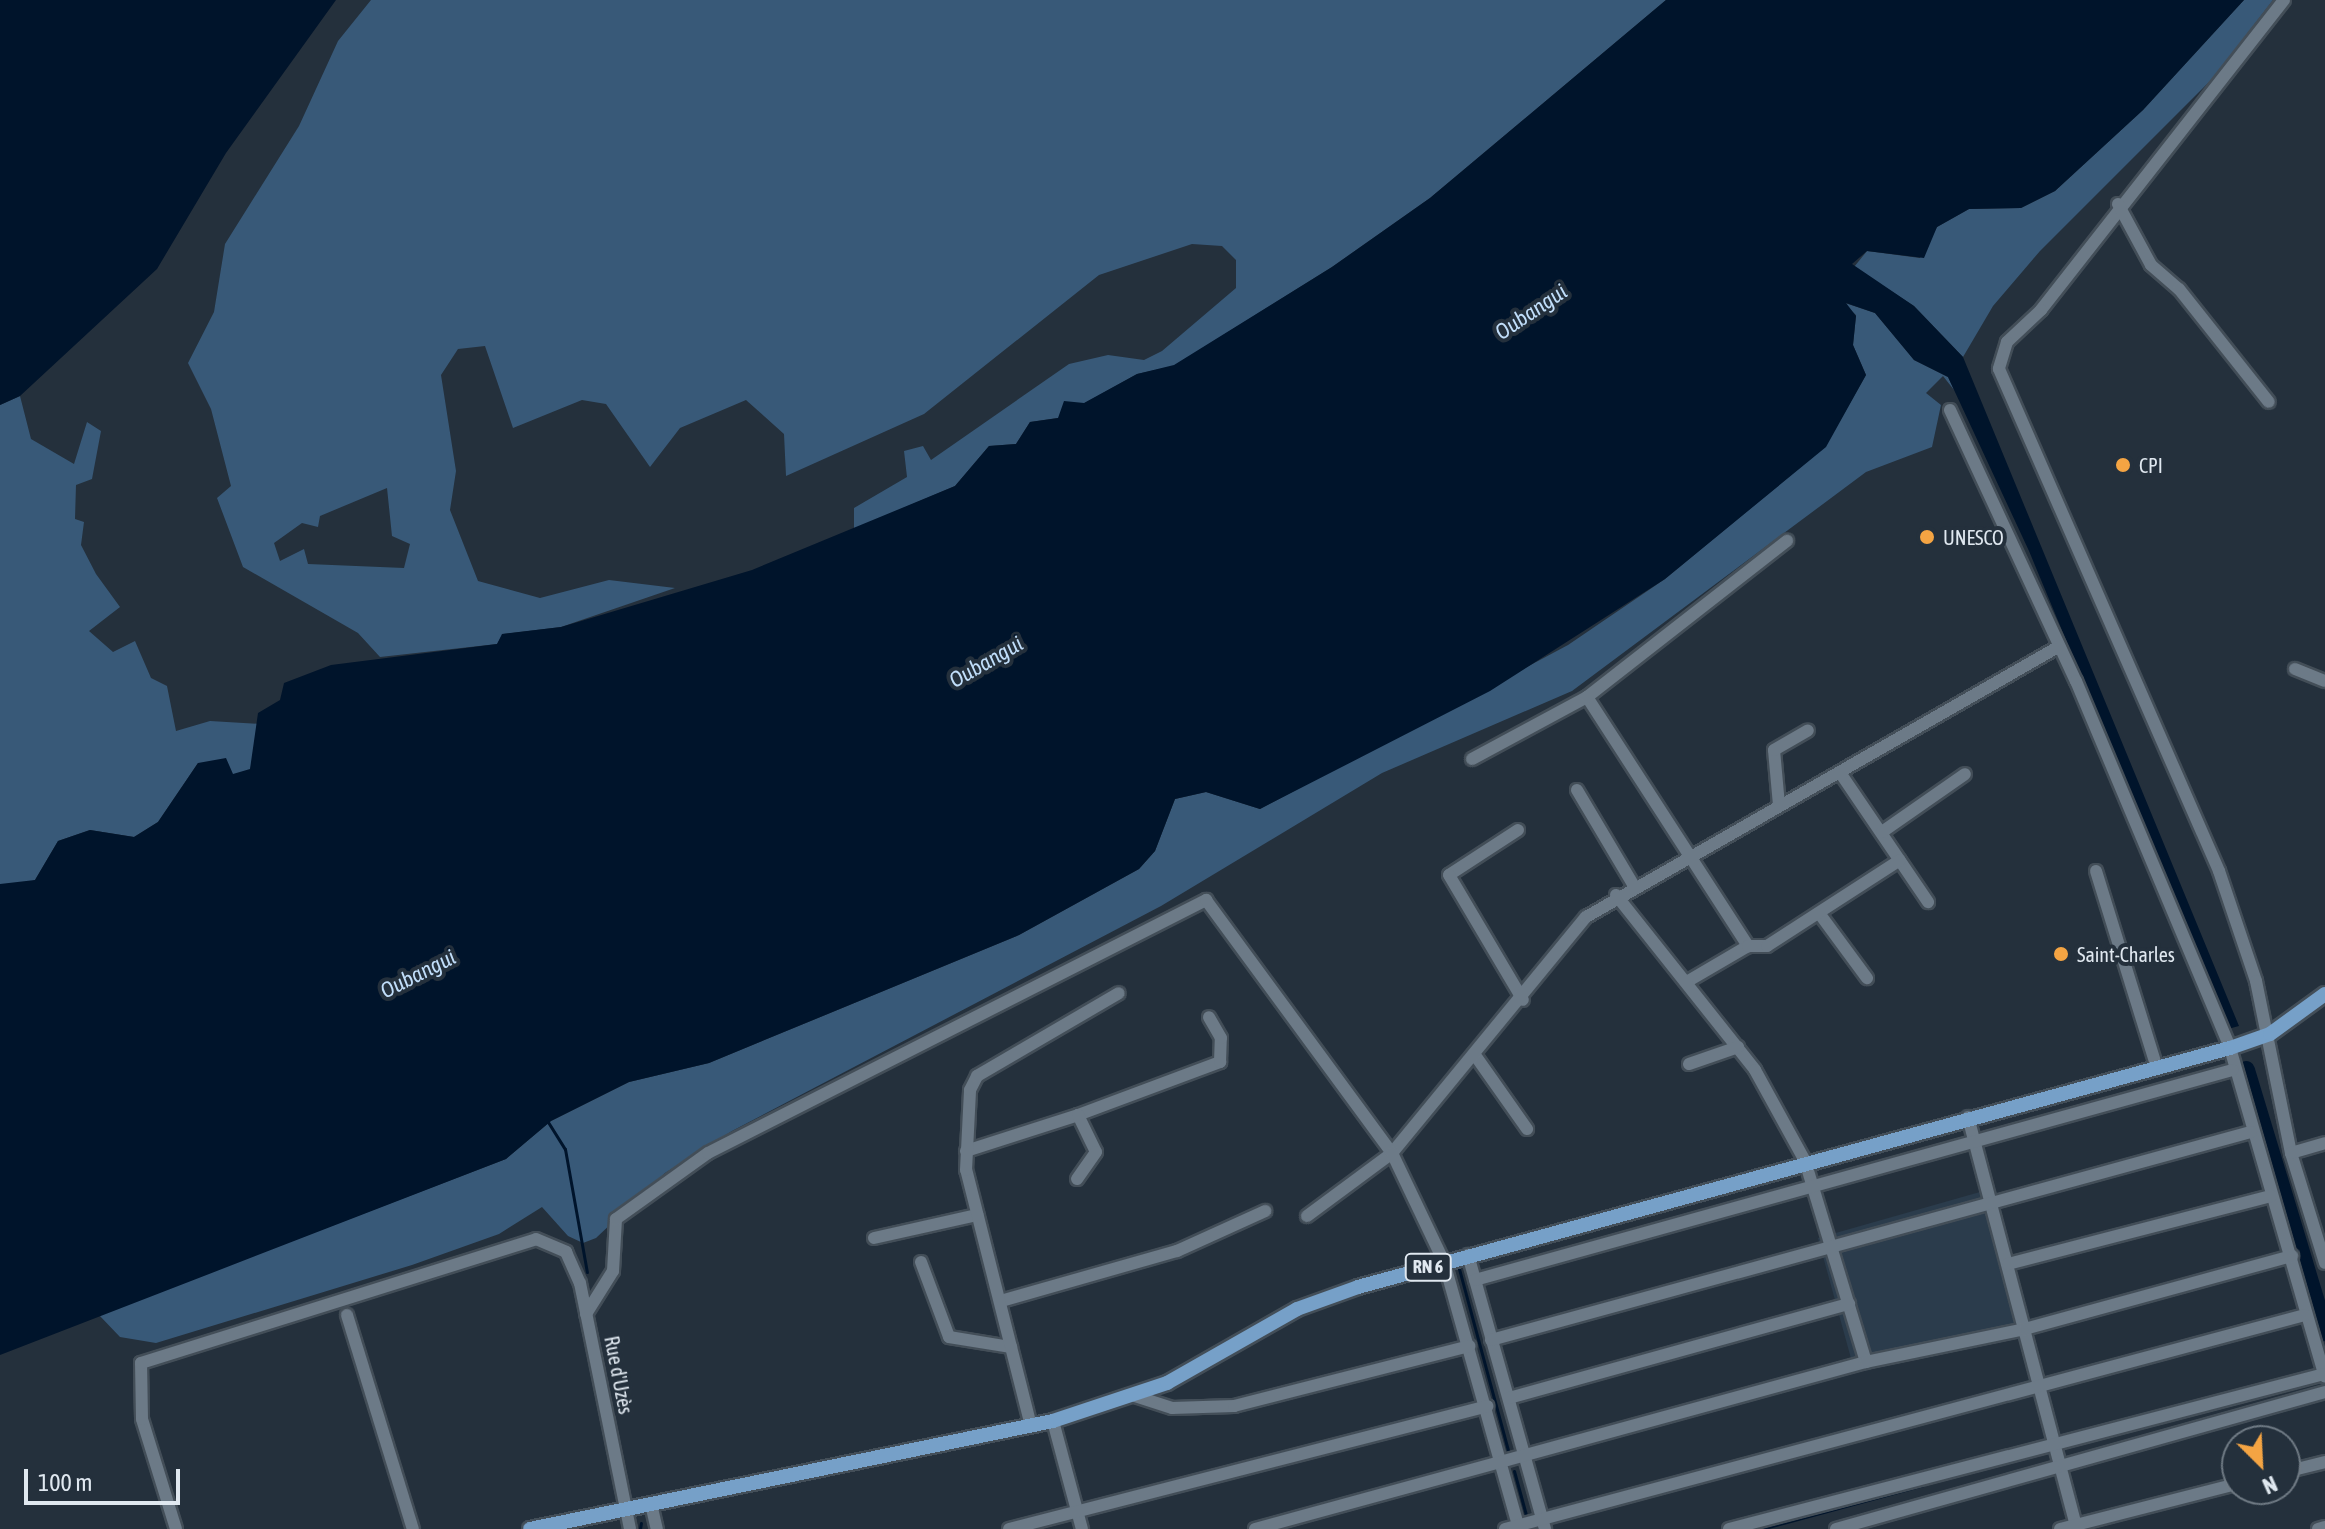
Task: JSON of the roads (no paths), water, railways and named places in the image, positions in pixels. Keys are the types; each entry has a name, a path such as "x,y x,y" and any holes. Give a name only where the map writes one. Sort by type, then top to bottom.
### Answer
{"main road":[{"name":"RN 6","path":"530,1529 1053,1421 1135,1396 1297,1309 1468,1255 2156,1065 2230,1048 2270,1034 2325,994"}],"street":[{"path":"2284,0 2118,204 2041,310 2007,342 1999,369 2219,871 2270,1034 2291,1153 2325,1263"},
{"path":"2118,204 2151,265 2179,289 2269,402"},
{"path":"1729,1529 2056,1439 2324,1375 2305,1315 2292,1256 2232,1070 2230,1048 2058,647 1950,410"},
{"path":"1472,759 1587,697 1787,541"},
{"path":"1307,1216 1392,1153 1477,1058 1572,932 1616,895 1841,774 2058,647"},
{"path":"2295,669 2325,681"},
{"path":"1587,697 1687,858 1748,946"},
{"path":"1779,805 1774,750 1808,730"},
{"path":"1841,774 1928,902"},
{"path":"1882,832 1965,774"},
{"path":"1577,790 1634,886"},
{"path":"1518,830 1449,875 1523,1000"},
{"path":"1688,981 1748,946 1767,946 1900,860"},
{"path":"2096,871 2156,1065"},
{"path":"1616,895 1738,1047 1805,1161 1817,1185 1866,1362"},
{"path":"586,1314 613,1271 616,1219 687,1167 1198,900 1213,906 1392,1153 1444,1262 1503,1465 1514,1528 1544,1524 2041,1385 2305,1315"},
{"path":"1819,913 1867,978"},
{"path":"1031,1426 977,1215 966,1151 977,1076 1119,993"},
{"path":"966,1151 1078,1115 1220,1062 1221,1038 1209,1017"},
{"path":"1689,1064 1738,1047"},
{"path":"1477,1058 1527,1129"},
{"path":"1475,1280 2232,1070"},
{"path":"1077,1179 1096,1152 1078,1115"},
{"path":"1968,1117 2077,1527"},
{"path":"1491,1340 1831,1242 2251,1132"},
{"path":"2291,1153 2325,1143"},
{"path":"2008,1264 2271,1196"},
{"path":"1001,1301 1190,1247 1265,1211"},
{"path":"874,1238 977,1215"},
{"name":"Rue d'Uzès","path":"176,1529 142,1419 141,1363 513,1244 550,1240 574,1264 630,1529"},
{"path":"1468,1255 1544,1524"},
{"path":"1255,1529 1526,1460 1866,1362 2025,1329 2292,1256"},
{"path":"921,1262 949,1337 1011,1347"},
{"path":"1509,1398 1849,1304"},
{"path":"347,1315 413,1529"},
{"path":"1135,1396 1172,1408 1234,1406 1469,1346"},
{"path":"1836,1529 2064,1469 2325,1392"},
{"path":"1009,1529 1487,1406"},
{"path":"1053,1421 1082,1529"},
{"path":"2301,1468 2325,1462"},
{"path":"2060,1529 2221,1488"},
{"path":"651,1504 657,1529"},
{"path":"2318,1529 2325,1527"}],"water":[{"path":"0,0 336,0 226,153 157,269 20,396 0,405"},
{"name":"Oubangui","path":"1666,0 2244,0 2143,110 2055,191 2021,208 1969,209 1937,227 1924,258 1867,251 1852,264 1914,306 1963,357 2239,1026 2228,1029 2029,551 1948,377 1914,360 1875,313 1846,303 1856,316 1853,345 1866,375 1826,447 1665,579 1490,691 1260,809 1206,792 1175,799 1155,851 1139,869 1019,935 709,1063 629,1082 551,1121 506,1159 0,1355 0,884 35,880 58,841 90,830 134,837 158,822 198,763 226,758 233,774 250,769 258,713 280,700 284,683 331,665 497,644 502,634 561,627 752,570 955,486 989,446 1016,444 1030,422 1058,418 1064,401 1084,403 1137,374 1174,365 1332,267 1430,198"}],"waterway":[{"path":"2246,1070 2325,1332"},
{"path":"548,1122 565,1149 587,1272"},
{"path":"1458,1265 1509,1454"},
{"path":"1514,1471 1526,1515"},
{"path":"1761,1529 1923,1485"},
{"path":"640,1529 641,1523"}],"place":[{"name":"CPI","path":"2123,465"},
{"name":"UNESCO","path":"1927,537"},
{"name":"Saint-Charles","path":"2061,954"}]}
